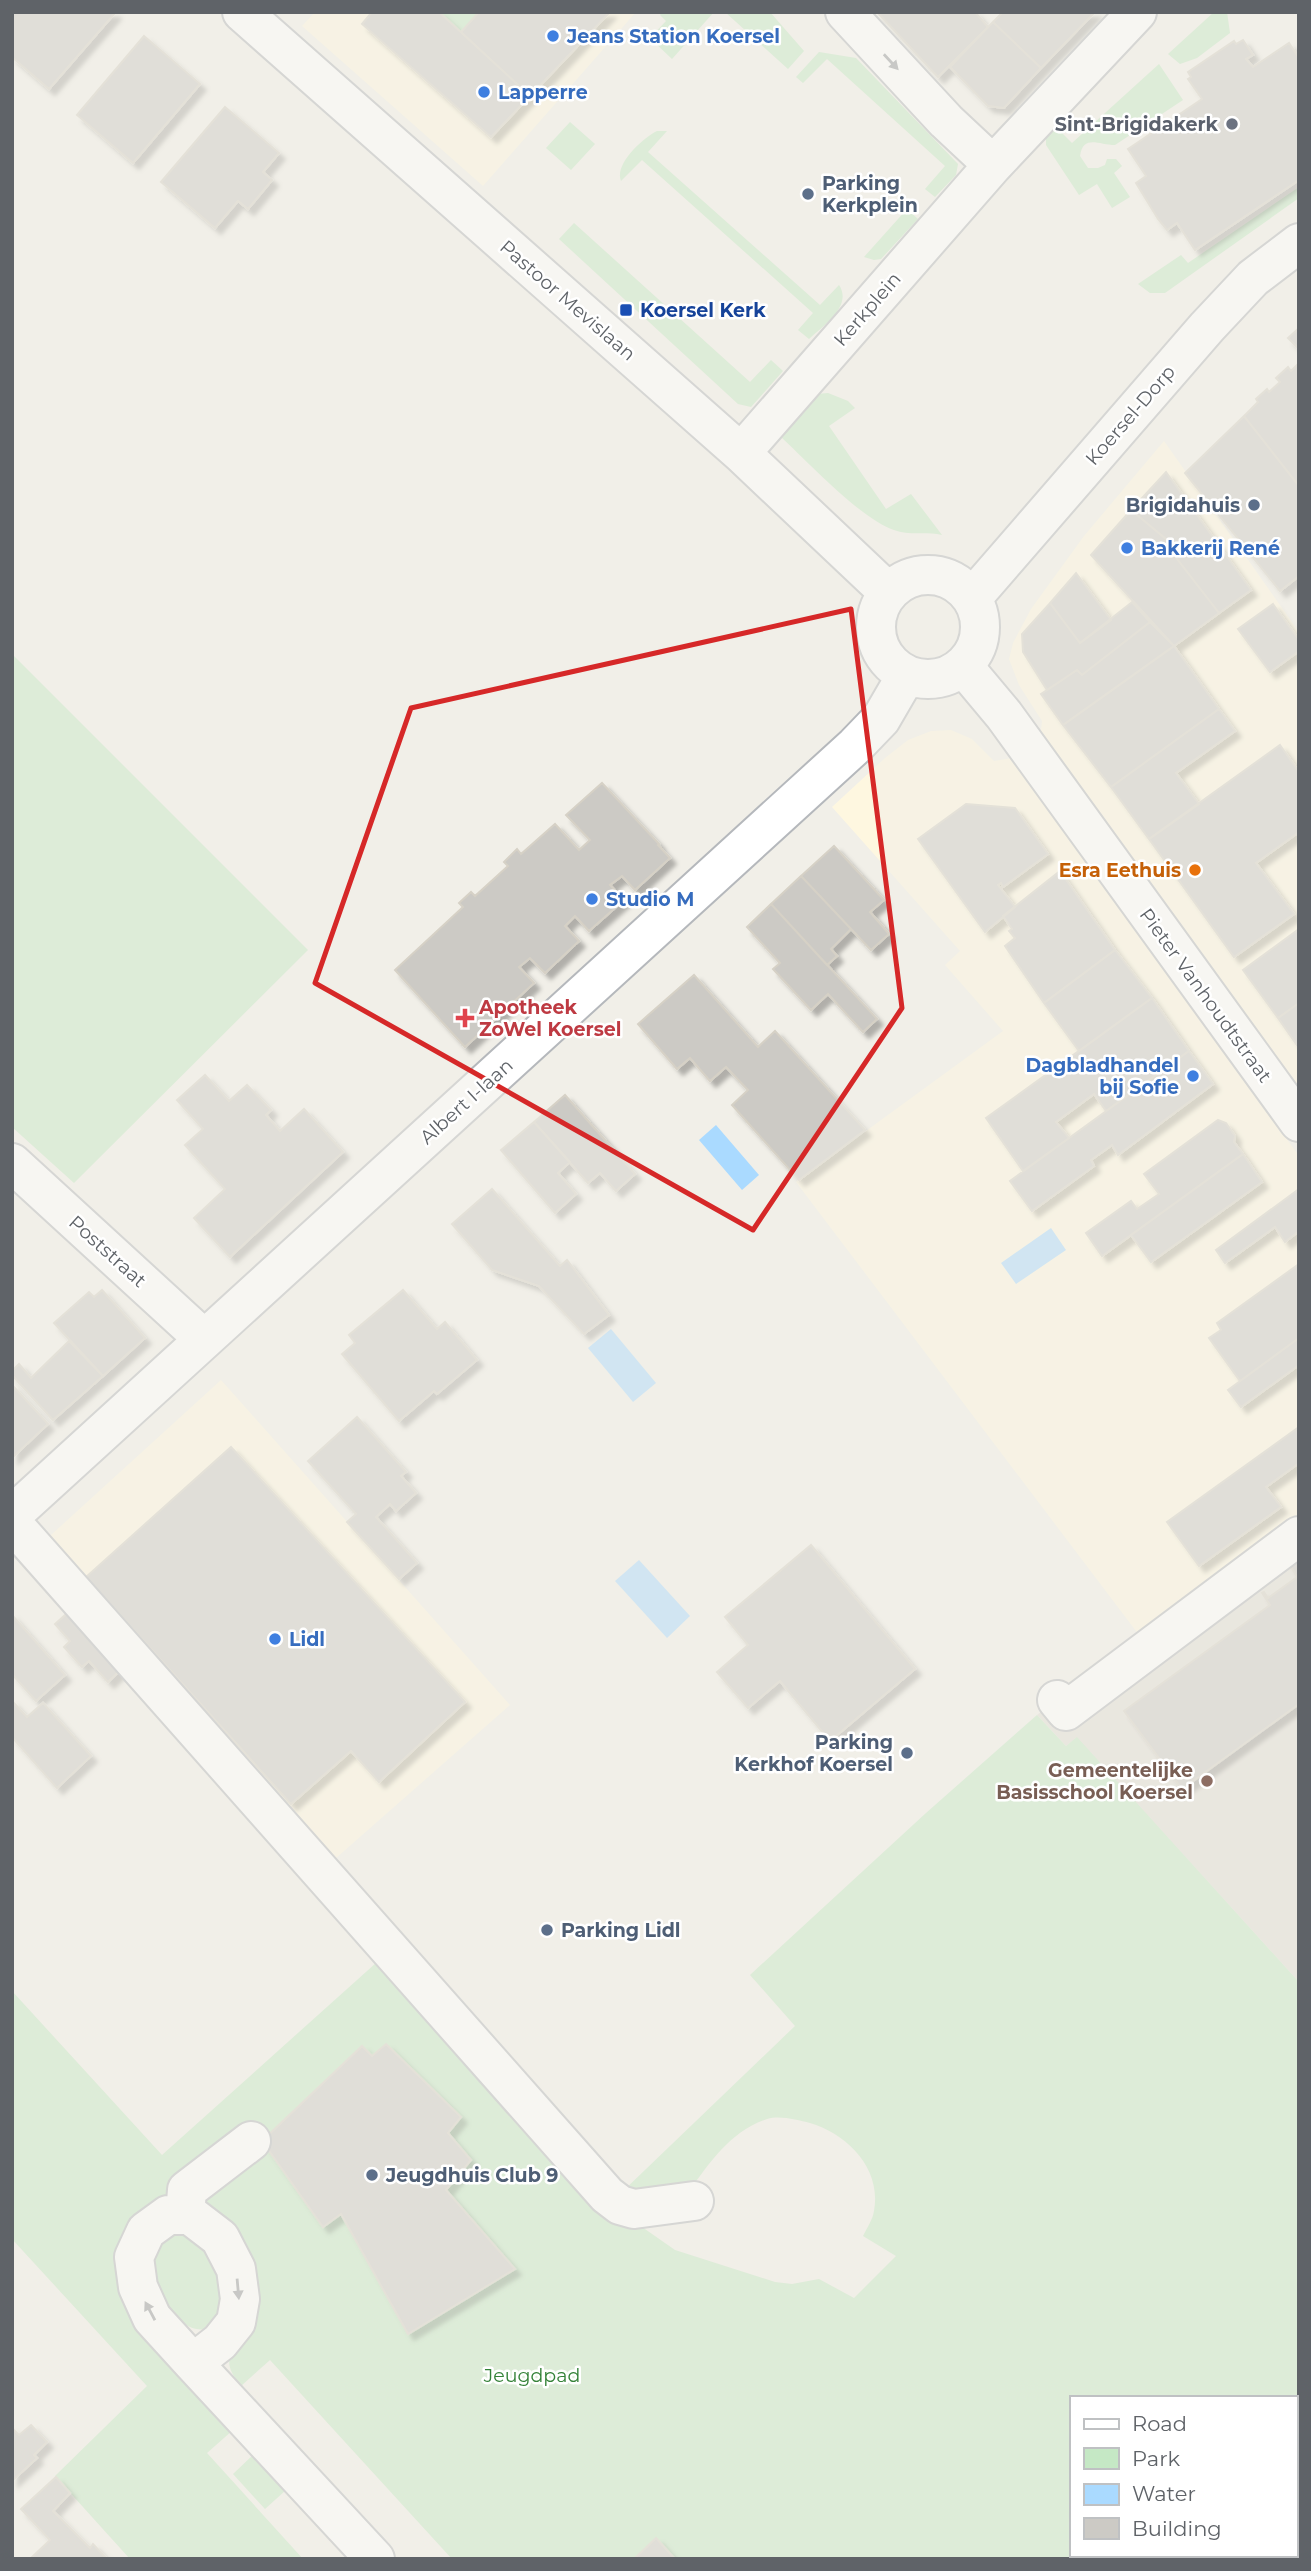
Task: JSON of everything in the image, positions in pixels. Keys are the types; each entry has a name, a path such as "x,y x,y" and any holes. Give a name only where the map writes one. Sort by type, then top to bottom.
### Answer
{"street":[{"name":"Pastoor Mevislaan","path":"242,12 741,453 888,592"},
{"path":"845,12 946,121 993,165"},
{"name":"Kerkplein","path":"741,453 993,165 1137,12"},
{"name":"Koersel-Dorp","path":"972,598 1206,327 1253,278 1299,243"},
{"path":"923,575 943,576 958,584 972,598 979,618 980,636 976,651 963,666 943,678 923,680 906,676 890,664 881,652 875,634 875,614 888,592 904,580 923,575"},
{"name":"Pieter Vanhoudtstraat","path":"963,666 1004,715 1299,1122"},
{"name":"Albert I-laan","path":"12,1516 855,746 881,719 906,676"},
{"name":"Poststraat","path":"12,1163 204,1339"},
{"path":"12,1523 607,2195 620,2205 634,2209 694,2201"},
{"path":"1057,1700 1066,1711 1299,1536"},
{"path":"185,2215 187,2190 251,2141"},
{"path":"193,2363 220,2342 236,2322 240,2299 236,2269 220,2238 190,2215 168,2215 146,2231 134,2257 138,2287 152,2318 193,2363 375,2559"}],"highlighted area":[{"path":"851,609 902,1008 753,1230 315,983 411,708"}],"shaded area":[{"path":"315,12 636,12 483,186 302,26"},
{"path":"1164,441 1299,632 1299,1095 1040,738 1042,721 1019,685 1009,659 1013,643 1031,609 1084,536"},
{"path":"951,730 972,739 994,761 1012,758 1299,1156 1299,1516 1139,1635 796,1182 1003,1031 945,965 960,951 832,807 908,740 931,731"},
{"name":"Lidl","path":"221,1380 510,1705 327,1866 40,1545"},
{"name":"Gemeentelijke Basisschool Koersel","path":"1299,1516 1299,1982 1077,1738 1066,1746 1037,1715"}],"green space":[{"path":"439,12 479,12 461,32"},
{"path":"662,12 714,12 672,59 650,38 666,21 660,15"},
{"path":"725,12 770,12 804,51 788,69"},
{"path":"1214,12 1227,12 1230,33 1197,58 1180,64 1168,54"},
{"path":"819,52 856,58 958,164 956,175 935,197 925,189 945,166 827,59 803,83 796,77"},
{"path":"1159,64 1183,100 1115,145 1093,142 1084,145 1080,156 1088,168 1098,168 1105,165 1107,159 1116,159 1122,166 1114,173 1130,197 1112,208 1097,184 1079,195 1046,145 1046,137 1053,124 1072,143"},
{"path":"570,122 595,144 571,170 546,148"},
{"path":"657,131 667,131 648,152 820,305 839,285 842,300 839,308 809,339 798,330 813,313 642,160 621,181 622,167 631,152"},
{"path":"1299,187 1299,198 1165,293 1150,293 1138,284 1181,255 1188,263"},
{"path":"907,209 918,219 881,259 864,257"},
{"path":"574,223 750,382 771,360 783,371 751,407 738,404 559,239"},
{"path":"828,393 848,401 855,408 829,426 886,509 911,494 942,535 900,532 881,524 835,489 781,437 817,394"},
{"path":"12,654 308,950 74,1183 12,1127"},
{"name":"Jeugdpad","path":"1037,1715 1066,1746 1077,1737 1299,1982 1299,2559 452,2559 270,2360 241,2386 232,2373 229,2362 233,2351 243,2339 203,2205 164,2197 148,2208 125,2235 117,2268 123,2303 132,2320 233,2430 207,2453 303,2559 130,2559 55,2476 147,2386 12,2239 12,1991 162,2155 386,1954 609,2204 675,2250 775,2282 792,2284 819,2279 854,2298 896,2256 863,2236 874,2211 873,2181 867,2167 849,2144 824,2128 789,2118 767,2119 754,2124 732,2139 689,2191 620,2194 795,2026 750,1975"},
{"path":"177,2231 191,2236 209,2251 218,2272 224,2309 209,2329 194,2328 180,2320 160,2290 154,2265 155,2254 159,2244"},
{"path":"254,2454 286,2490 265,2509 233,2474"}],"water":[{"path":"716,1125 759,1175 742,1190 699,1140"},
{"path":"1051,1228 1066,1250 1016,1284 1001,1263"},
{"path":"611,1329 656,1383 633,1402 588,1348"},
{"path":"639,1560 690,1616 667,1638 615,1581"}],"building":[{"path":"12,12 115,13 49,89 12,57"},
{"path":"372,12 439,12 530,96 491,137 362,24"},
{"path":"479,12 610,12 530,96 461,32"},
{"path":"877,12 975,12 988,27 938,77"},
{"path":"1003,12 1095,12 1041,68 993,22"},
{"path":"993,22 1041,68 1004,108 988,106 950,67"},
{"path":"144,36 200,84 133,163 77,115"},
{"name":"Sint-Brigidakerk","path":"1243,40 1253,55 1246,59 1253,67 1289,43 1299,58 1299,180 1195,250 1177,223 1167,230 1158,219 1136,183 1146,176 1128,149 1202,99 1188,79 1191,77 1188,72 1234,41 1236,44"},
{"path":"225,107 279,153 263,172 272,180 248,209 238,201 215,228 161,182"},
{"path":"1299,328 1299,349 1288,338"},
{"path":"1299,363 1299,486 1244,416 1258,402 1256,399 1280,382 1276,378 1288,367 1291,371"},
{"name":"Brigidahuis","path":"1244,416 1299,486 1299,576 1280,591 1185,473"},
{"path":"1166,472 1251,590 1219,613 1174,555 1178,549 1131,510"},
{"path":"1131,510 1178,549 1174,555 1219,613 1174,646 1091,555"},
{"path":"1076,573 1111,620 1080,643 1050,603"},
{"path":"1132,602 1150,622 1082,675 1077,670 1047,690 1023,652 1022,634 1050,603 1080,643"},
{"path":"1273,604 1299,640 1299,651 1270,672 1238,629"},
{"path":"1150,622 1174,646 1063,725 1041,694 1077,670 1082,675"},
{"path":"1174,646 1219,709 1111,787 1063,725"},
{"path":"1219,709 1235,731 1176,773 1199,804 1149,839 1111,787"},
{"path":"1280,745 1299,772 1299,832 1256,863 1294,914 1234,957 1149,839"},
{"path":"602,783 670,858 635,890 622,876 610,885 624,900 589,931 575,916 565,926 579,941 545,973 530,958 519,967 534,983 465,1047 395,970 463,907 459,903 471,892 475,896 508,866 504,862 517,849 521,854 555,824 579,850 590,840 566,815"},
{"path":"966,804 1015,808 1048,854 1003,887 1001,883 998,885 1015,907 985,932 918,839"},
{"path":"834,846 884,900 870,912 889,934 871,950 801,876"},
{"path":"1060,871 1115,950 1044,1003 1005,946 1015,938 1003,916"},
{"path":"801,876 851,929 831,949 837,956 827,965 771,904"},
{"path":"771,904 877,1019 863,1032 828,994 811,1010 773,969 780,963 747,927"},
{"path":"1299,929 1299,1003 1278,1018 1243,970"},
{"path":"1115,950 1152,998 1079,1051 1044,1003"},
{"path":"694,975 758,1047 775,1031 865,1130 799,1180 732,1105 748,1090 726,1067 710,1081 690,1058 677,1069 638,1024"},
{"path":"1152,998 1189,1051 1106,1111 1094,1094 1056,1122 1069,1138 1023,1171 986,1118"},
{"path":"1299,1003 1299,1048 1278,1018"},
{"path":"1189,1051 1213,1084 1118,1155 1112,1145 1091,1160 1094,1166 1032,1211 1010,1181"},
{"path":"205,1075 229,1101 247,1085 271,1110 266,1115 280,1131 304,1109 343,1152 230,1257 194,1218 225,1189 185,1145 203,1129 177,1100"},
{"path":"565,1095 635,1174 616,1191 600,1173 588,1183 534,1122"},
{"path":"1218,1120 1226,1123 1235,1136 1234,1142 1243,1154 1102,1256 1086,1233 1131,1201 1137,1209 1159,1194 1144,1174"},
{"path":"534,1122 570,1162 558,1173 576,1194 555,1213 501,1150"},
{"path":"1243,1154 1262,1182 1151,1262 1131,1235"},
{"path":"492,1189 560,1266 567,1260 609,1315 584,1334 539,1286 492,1270 452,1224"},
{"path":"1299,1189 1299,1231 1285,1242 1275,1227 1225,1263 1216,1250"},
{"path":"1299,1264 1299,1338 1240,1381 1209,1338 1221,1330 1217,1323"},
{"path":"102,1290 145,1338 103,1376 54,1323 89,1292 94,1297"},
{"path":"403,1290 437,1329 445,1322 477,1360 437,1394 434,1391 399,1421 342,1354 355,1343 349,1335"},
{"path":"1299,1338 1299,1365 1241,1407 1228,1390"},
{"path":"69,1341 103,1376 53,1420 12,1375 12,1371 19,1364 31,1378"},
{"path":"12,1385 48,1424 12,1458"},
{"path":"357,1417 406,1472 401,1476 416,1493 396,1511 390,1504 376,1517 417,1563 399,1579 347,1522 356,1514 308,1461"},
{"path":"1299,1427 1299,1463 1266,1487 1281,1507 1199,1566 1167,1522"},
{"name":"Lidl","path":"231,1447 465,1702 379,1782 351,1751 291,1804 86,1577"},
{"path":"811,1545 915,1669 830,1741 780,1681 748,1708 717,1672 748,1645 725,1617"},
{"path":"1299,1552 1299,1704 1182,1789 1124,1711 1270,1605 1262,1593 1268,1598 1297,1577 1287,1560"},
{"path":"75,1606 127,1664 108,1682 89,1661 82,1667 64,1647 70,1641 55,1624"},
{"path":"12,1615 65,1675 36,1701 12,1674"},
{"path":"12,1701 27,1717 43,1703 91,1756 57,1788 12,1737"},
{"name":"Jeugdhuis Club 9","path":"386,2044 461,2117 448,2133 471,2160 446,2190 515,2269 408,2334 341,2214 323,2227 262,2141 362,2046 372,2056"},
{"path":"31,2425 47,2442 34,2455 37,2458 12,2481 12,2428 19,2435"},
{"path":"56,2477 70,2493 53,2511 90,2548 93,2544 107,2559 30,2559 50,2540 21,2509"},
{"path":"656,2538 675,2559 634,2559"}],"place":[{"name":"Jeans Station Koersel","path":"553,36"},
{"name":"Lapperre","path":"484,92"},
{"name":"Sint-Brigidakerk","path":"1232,124"},
{"name":"Parking Kerkplein","path":"808,194"},
{"name":"Koersel Kerk","path":"626,310"},
{"name":"Brigidahuis","path":"1254,505"},
{"name":"Bakkerij René","path":"1127,548"},
{"name":"Esra Eethuis","path":"1195,870"},
{"name":"Studio M","path":"592,899"},
{"name":"Apotheek ZoWel Koersel","path":"465,1018"},
{"name":"Dagbladhandel bij Sofie","path":"1193,1076"},
{"name":"Lidl","path":"275,1639"},
{"name":"Parking Kerkhof Koersel","path":"907,1753"},
{"name":"Gemeentelijke Basisschool Koersel","path":"1207,1781"},
{"name":"Parking Lidl","path":"547,1930"},
{"name":"Jeugdhuis Club 9","path":"372,2175"}]}
